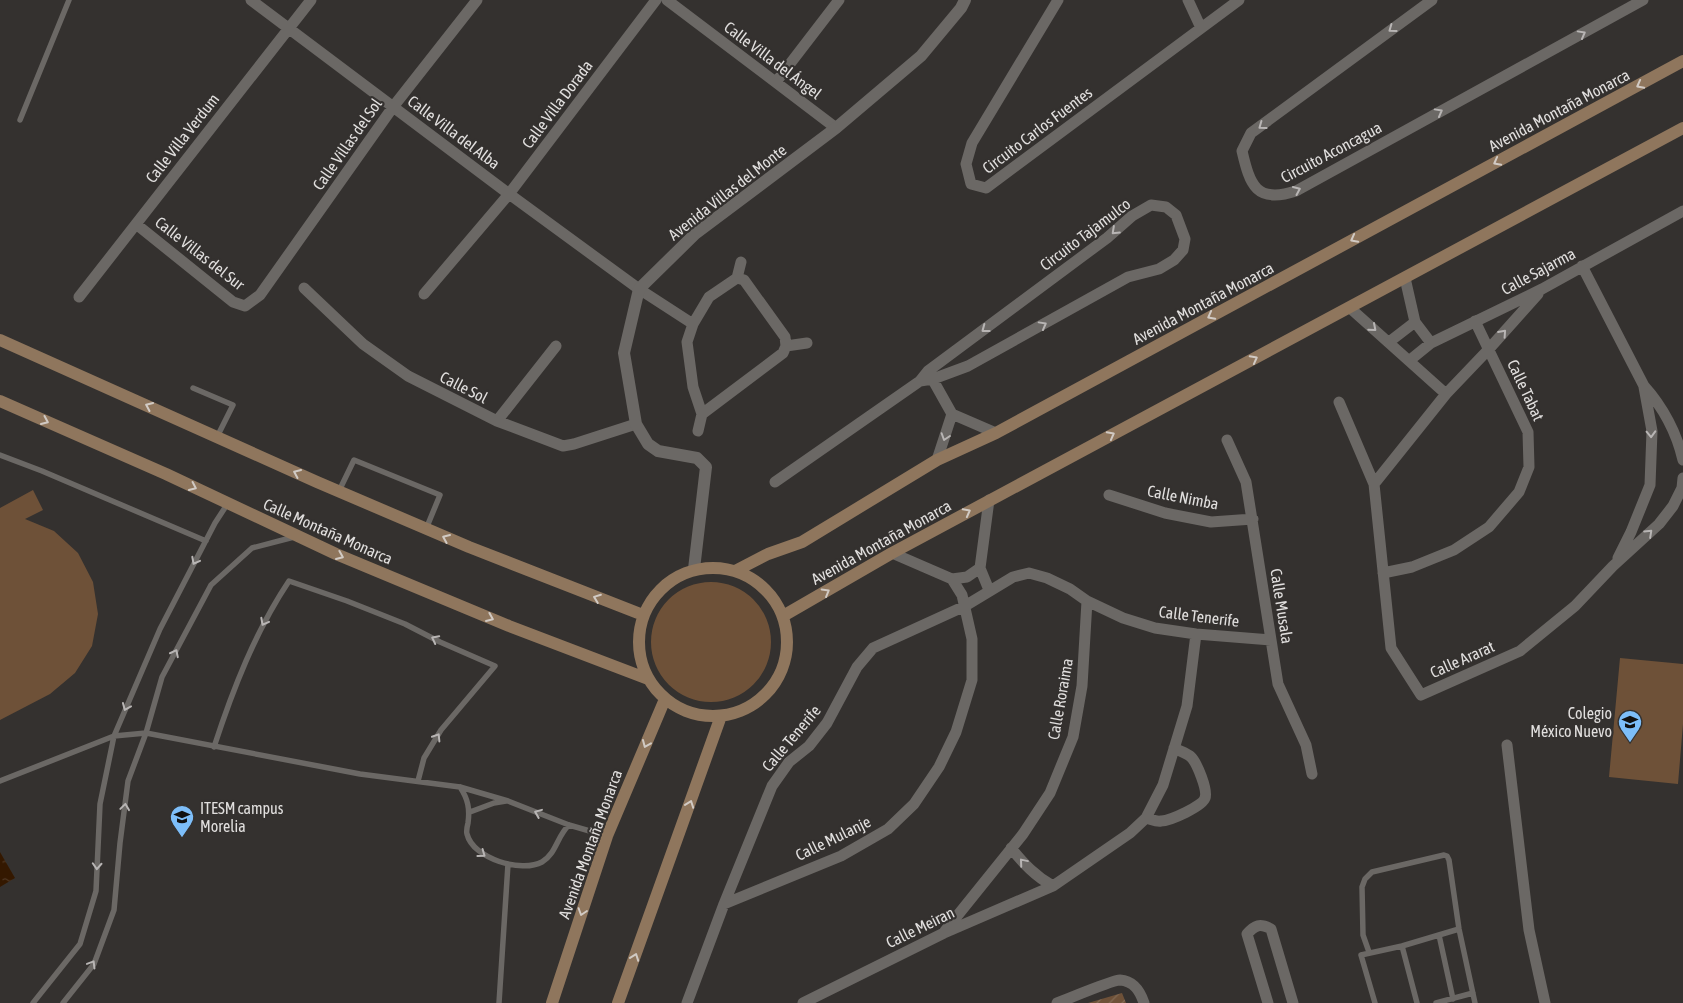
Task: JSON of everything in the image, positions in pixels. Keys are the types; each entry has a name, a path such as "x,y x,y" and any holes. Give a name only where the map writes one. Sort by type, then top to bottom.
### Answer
{"main road":[{"name":"Avenida Montaña Monarca","path":"737,570 768,554 802,542 937,460 996,433 1683,61"},
{"name":"Avenida Montaña Monarca","path":"783,616 989,500 1683,128"},
{"path":"0,340 339,492 469,547 643,615"},
{"name":"Calle Montaña Monarca","path":"0,401 166,474 336,554 509,626 648,679"},
{"path":"716,566 737,570 757,581 773,596 783,616 788,638 785,661 776,681 762,698 743,710 721,716 701,716 682,710 665,699 648,679 640,658 638,636 643,615 654,594 672,578 694,569 716,566"},
{"name":"Avenida Montaña Monarca","path":"552,1003 608,836 665,699"},
{"path":"618,1003 721,716"}],"street":[{"name":"Calle Villa del Alba","path":"251,0 509,194 639,289 693,324"},
{"name":"Calle Villa Verdum","path":"79,297 311,0"},
{"name":"Calle Villas del Sol","path":"245,306 260,295 393,107 477,0"},
{"name":"Calle Villa Dorada","path":"424,294 509,194 656,0"},
{"name":"Calle Villa del Ángel","path":"666,0 836,128"},
{"path":"776,82 839,0"},
{"name":"Avenida Villas del Monte","path":"639,289 695,234 836,128 921,56 961,8 965,0"},
{"name":"Circuito Carlos Fuentes","path":"1058,0 972,143 966,164 971,184 986,188 1239,0"},
{"path":"1188,0 1201,28"},
{"name":"Circuito Aconcagua","path":"1432,0 1251,133 1242,150 1247,173 1252,185 1267,194 1279,196 1296,191 1643,0"},
{"name":"Circuito Tajamulco","path":"776,482 931,375 1107,238 1132,216 1151,206 1166,208 1176,215 1185,239 1183,250 1174,260 1159,269 1128,277 968,366 931,375"},
{"name":"Calle Sajarma","path":"1410,360 1431,343 1542,289 1683,213"},
{"name":"Calle Villas del Sur","path":"136,224 233,302 245,306"},
{"path":"698,431 702,414 693,387 687,342 693,324 709,297 737,278 741,262"},
{"name":"Calle Ararat","path":"1582,266 1644,386 1654,397 1664,414 1683,460"},
{"path":"702,414 783,354 786,346 784,337 744,280 737,278"},
{"path":"1405,278 1416,322 1431,343"},
{"name":"Calle Sol","path":"304,288 363,344 408,376 497,422 563,446 636,424"},
{"path":"639,289 624,353 636,424 648,444 658,451 697,458 706,467 694,569"},
{"path":"1374,484 1446,394 1542,289"},
{"path":"1350,308 1446,394"},
{"name":"Calle Tabat","path":"1383,573 1412,567 1454,550 1489,527 1519,492 1530,467 1528,432 1476,321"},
{"path":"1389,342 1416,322"},
{"path":"786,346 808,343"},
{"path":"497,422 556,346"},
{"path":"931,375 952,414 996,433"},
{"name":"Calle Ararat","path":"1613,566 1631,532 1650,484 1652,431 1644,386"},
{"name":"Calle Ararat","path":"1339,402 1374,484 1391,648 1421,695 1520,651 1575,606 1613,566 1659,524 1673,506 1682,488 1683,478"},
{"path":"937,460 952,414"},
{"name":"Calle Musala","path":"1227,440 1246,482 1278,684 1306,745 1312,774"},
{"name":"Calle Nimba","path":"1109,495 1164,513 1211,522 1253,519"},
{"path":"989,500 980,568 989,590"},
{"path":"892,553 952,579 967,577 980,568"},
{"name":"Calle Tenerife","path":"687,1003 724,904 772,786 789,762 808,746 827,723 857,668 873,648 965,606 1013,577 1028,573 1047,578 1070,589 1087,601 1131,621 1155,628 1196,634 1271,640"},
{"name":"Calle Mulanje","path":"724,904 841,856 888,829 914,804 939,767 956,732 972,680 972,639 962,595 952,579"},
{"name":"Calle Roraima","path":"944,933 1023,834 1050,793 1072,737 1082,686 1087,601"},
{"name":"Calle Meiran","path":"803,1003 944,933 1053,886 1130,833 1146,818 1163,785 1187,706 1196,634"},
{"path":"1507,745 1529,930 1545,1003"},
{"path":"1146,818 1159,822 1170,819 1202,804 1206,798 1206,790 1195,762 1191,756 1174,748"},
{"path":"1011,848 1036,876 1053,886"},
{"path":"1268,1003 1247,934 1256,925 1263,924 1271,929 1293,1003"},
{"path":"1057,1003 1119,980 1131,984 1140,992 1144,1003"}],"lane":[{"path":"20,120 70,0"},
{"path":"193,388 233,406 217,437"},
{"path":"0,455 206,541"},
{"path":"339,492 354,460 440,494 426,529"},
{"path":"33,1003 80,944 96,891 100,804 114,736 160,629 215,523 228,503"},
{"path":"63,1003 94,964 114,910 128,781 146,733 162,677 210,584 252,548 298,536"},
{"path":"214,747 230,698 256,637 276,600 289,581 405,624 440,642 495,666 441,730 424,758 418,781"},
{"path":"0,781 114,736 146,733 360,774 460,787 508,801 569,826 608,836"},
{"path":"460,787 467,799 470,812 466,833 472,846 489,859 508,864 533,865 543,861 551,855 560,835 569,826"},
{"path":"470,812 494,803 508,801"},
{"path":"1369,952 1363,935 1362,887 1365,879 1372,872 1444,855 1447,856 1476,1003"},
{"path":"499,1003 508,864"},
{"path":"1375,1003 1361,955 1402,946 1460,929"},
{"path":"1439,935 1453,999"},
{"path":"1402,946 1417,1003"},
{"path":"1436,1003 1473,993"}],"shaded area":[{"path":"33,490 43,510 25,519 54,531 78,553 93,582 98,614 92,646 75,673 50,694 0,720 0,508"},
{"path":"711,582 734,587 753,600 766,619 771,642 766,665 753,684 734,697 711,702 688,697 669,684 656,665 651,642 656,619 669,600 688,587"},
{"path":"1620,658 1683,664 1683,724 1678,784 1609,777"},
{"path":"1122,993 1126,1003 1088,1003"}],"water":[{"path":"0,852 15,878 0,887"}],"place":[{"name":"Colegio México Nuevo","path":"1630,743"},
{"name":"ITESM campus Morelia","path":"182,838"}]}
